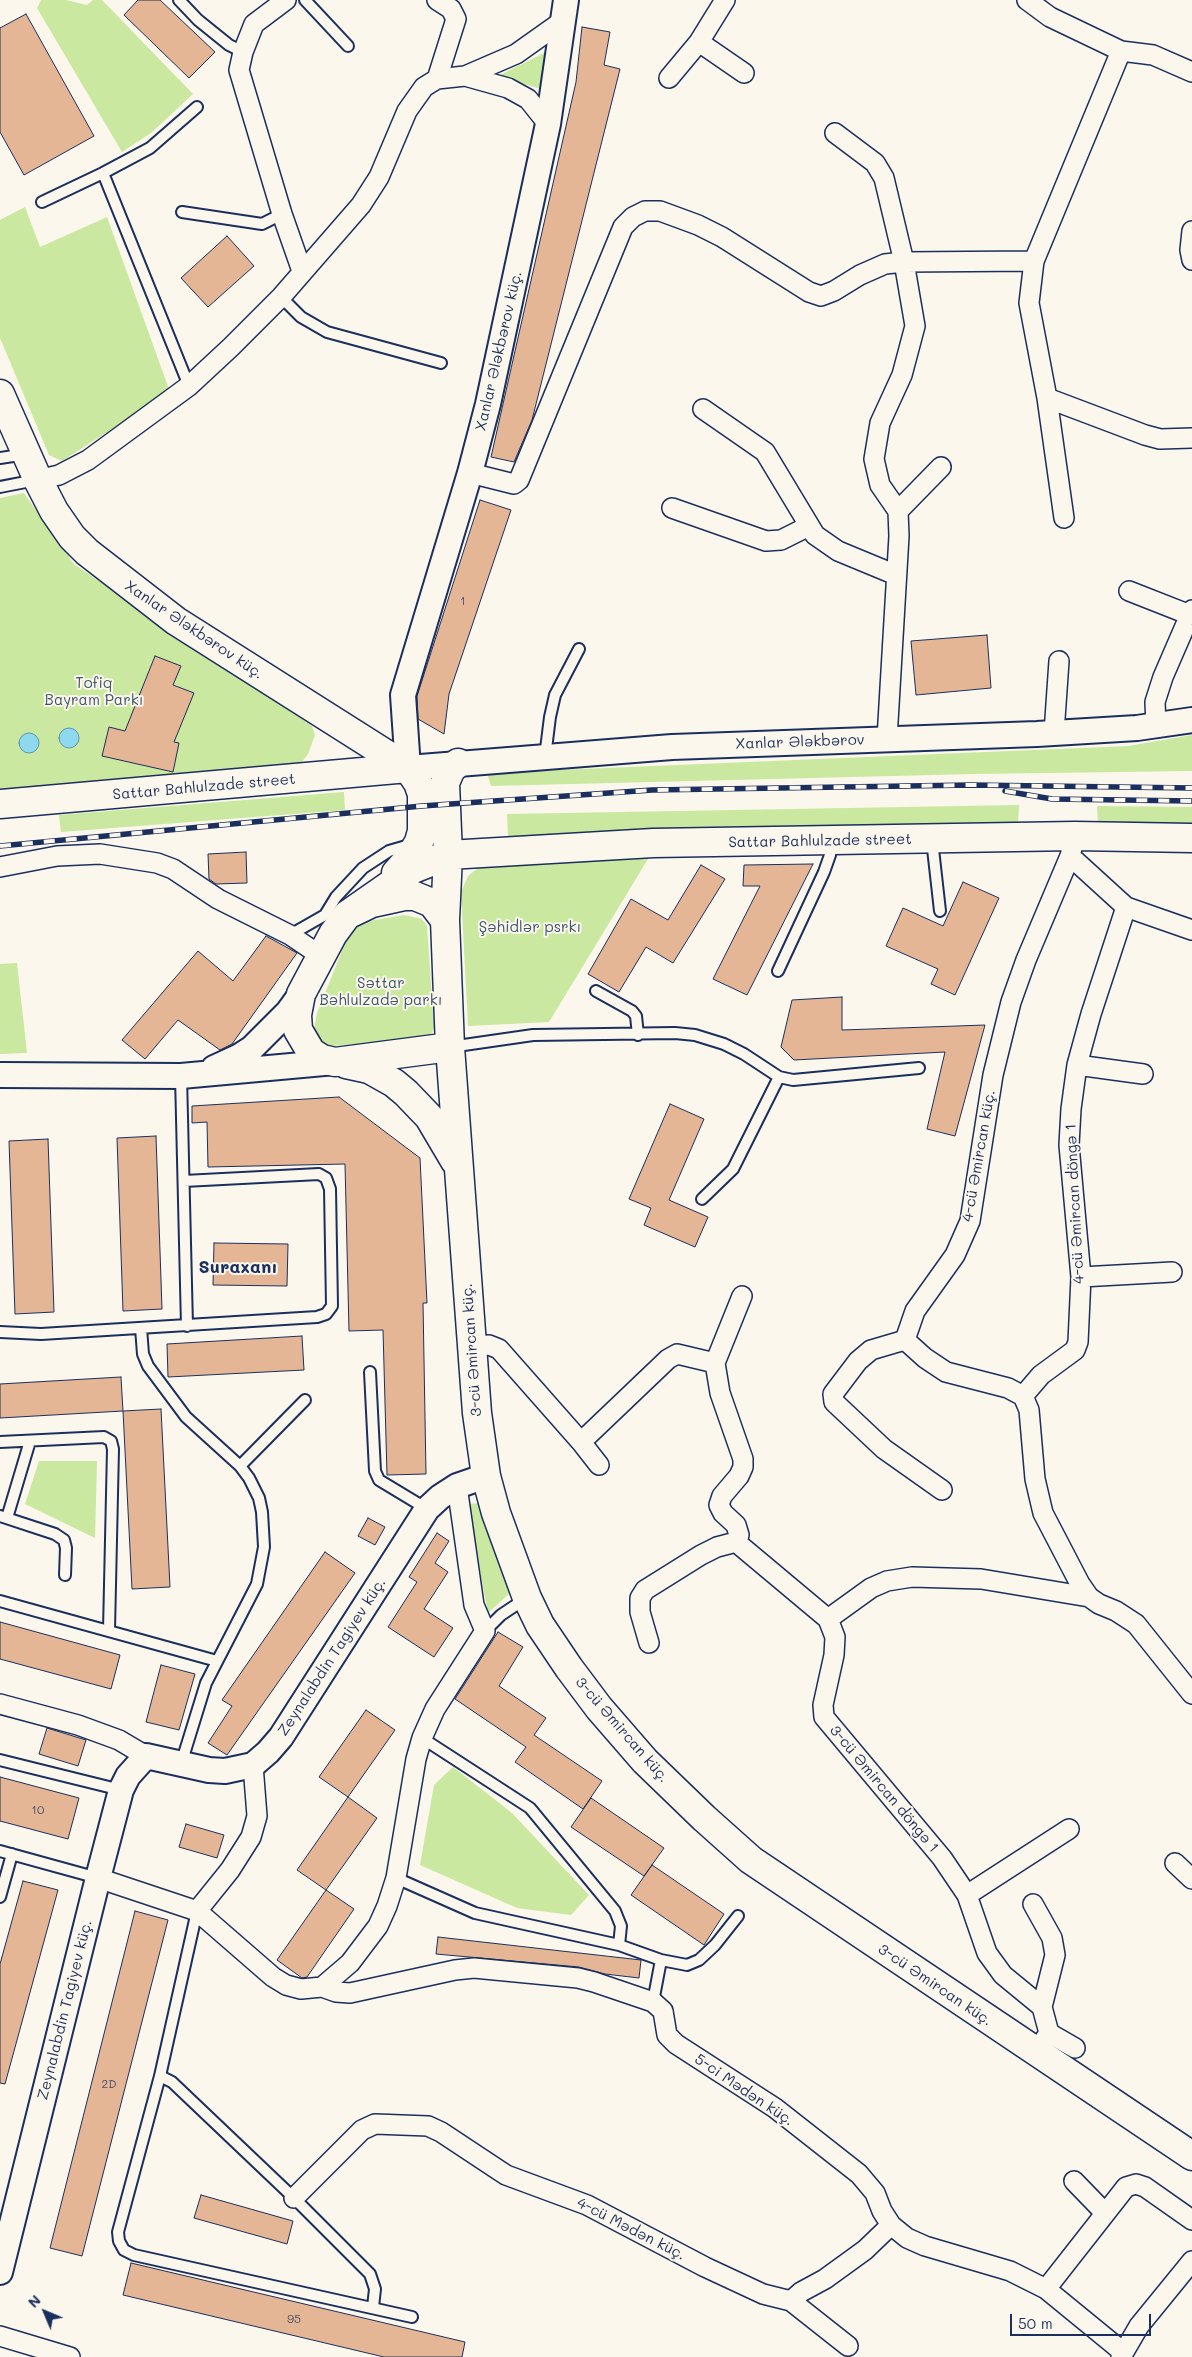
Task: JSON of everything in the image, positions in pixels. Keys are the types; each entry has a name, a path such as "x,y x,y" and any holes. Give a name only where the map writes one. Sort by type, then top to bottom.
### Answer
{"main road":[{"name":"Xanlar Ələkbərov küç.","path":"0,394 38,480 54,511 72,536 109,571 176,621 408,768"},
{"path":"458,763 451,770 445,784 448,855 444,920 458,1167"},
{"name":"Sattar Bahlulzade street","path":"0,804 408,768"},
{"path":"408,768 418,783 422,794 422,832 419,842 401,869 347,915 333,934 302,994 297,1015 298,1030 304,1042 317,1056 335,1062 450,1047"},
{"name":"Sattar Bahlulzade street","path":"347,915 413,869 448,855 653,843 932,839 1073,846 1192,838"},
{"path":"347,915 360,907 382,899 415,896 432,903 444,920"},
{"name":"3-cü Əmircan küç.","path":"335,1062 369,1069 406,1093 429,1118 448,1147 458,1167 477,1413 486,1476 496,1513 527,1598 540,1624 569,1668 599,1708 645,1761 751,1860 802,1897 1042,2042 1192,2156"}],"street":[{"path":"286,0 254,24 243,52 239,70 282,214 302,271"},
{"path":"437,0 451,9 456,19 437,79"},
{"path":"669,78 698,42 725,0"},
{"path":"1027,0 1050,17 1121,51 1153,55 1192,72"},
{"path":"38,480 59,475 88,460 189,386 280,297 371,192 407,112 424,87 437,79 465,76 516,54 565,10"},
{"name":"Xanlar Ələkbərov küç.","path":"408,768 403,695 470,473 488,404 548,124 565,10"},
{"path":"698,42 744,73"},
{"path":"1064,518 1047,398 1029,303 1034,261 1121,51"},
{"path":"465,76 508,88 528,99 548,124"},
{"path":"835,134 875,162 884,178 904,262 915,326 902,375 880,423 874,459 880,485 898,511 887,739"},
{"path":"470,473 514,484 519,480 623,227 633,217 644,211 660,211 698,225 722,237 809,292 821,296 885,264 904,262 1034,261"},
{"path":"1192,232 1190,250 1192,260"},
{"path":"1047,398 1145,435 1160,439 1192,438"},
{"path":"703,409 765,452 815,535 838,550 896,575"},
{"path":"898,511 941,467"},
{"path":"672,508 766,541 781,540 809,526"},
{"path":"1129,591 1191,613 1155,702 1156,726"},
{"path":"1054,733 1059,662"},
{"name":"Xanlar Ələkbərov","path":"408,768 672,747 1054,733 1156,726 1192,720"},
{"path":"1073,846 1126,907 1192,930"},
{"name":"4-cü Əmircan küç.","path":"906,1340 915,1311 955,1255 970,1221 993,1075 1011,1002 1026,960 1073,846"},
{"path":"0,867 57,856 100,854 157,863 173,869 218,898 290,935 321,956"},
{"name":"4-cü Əmircan döngə 1","path":"1023,1396 1041,1375 1075,1350 1078,1342 1081,1277 1069,1145 1071,1109 1077,1065 1091,1014 1126,907"},
{"path":"181,1076 224,1065 252,1048 288,1012 302,994"},
{"path":"0,1075 181,1076 335,1062"},
{"path":"1077,1065 1143,1074"},
{"path":"1081,1277 1172,1272"},
{"path":"736,1542 739,1535 736,1525 723,1513 719,1505 722,1496 740,1476 743,1459 720,1393 715,1363 742,1296"},
{"path":"942,1490 884,1448 834,1402 833,1394 858,1361 871,1350 906,1340 925,1358 946,1372 1008,1388 1023,1396 1029,1410 1035,1479 1043,1513 1089,1597"},
{"path":"472,1346 488,1345 499,1349 599,1465"},
{"path":"581,1442 668,1359 677,1354 715,1363"},
{"name":"Zeynalabdin Tagiyev küç.","path":"0,1704 78,1725 119,1740 146,1756 209,1770 225,1771 252,1765 268,1752 281,1737 427,1509 440,1496 457,1486 486,1476"},
{"path":"322,1987 350,1963 378,1926 396,1878 416,1759 422,1738 435,1709 485,1631 474,1605 457,1486"},
{"path":"736,1542 828,1619 871,1588 887,1581 912,1577 981,1579 1089,1597 1136,1624 1192,1694"},
{"path":"649,1642 640,1612 640,1598 644,1590 717,1547 736,1542"},
{"name":"3-cü Əmircan döngə 1","path":"828,1619 835,1637 834,1655 823,1705 824,1717 942,1858 967,1895 987,1952 1003,1975 1042,2007"},
{"name":"Zeynalabdin Tagiyev küç.","path":"0,2272 121,1790 132,1770 146,1756"},
{"path":"197,1911 230,1870 251,1837 257,1816 252,1765"},
{"path":"967,1895 1069,1829"},
{"path":"1175,1864 1192,1879"},
{"path":"98,1878 197,1911 273,1978 301,1990 322,1987 336,1992 350,1992 455,1970 474,1968 578,1978 653,2002"},
{"path":"1034,1904 1052,1938 1055,1955 1042,2007 1042,2042 1074,2048"},
{"name":"5-ci Mədən küç.","path":"653,2002 663,2011 667,2035 676,2044 775,2108 859,2174 875,2193 882,2211 891,2226 907,2238 926,2246 1010,2271 1046,2289 1122,2355"},
{"name":"4-cü Mədən küç.","path":"294,2198 362,2130 375,2124 428,2126 441,2132 506,2175 587,2205 754,2290 792,2301"},
{"path":"1074,2181 1105,2213"},
{"path":"1046,2289 1126,2187 1136,2184 1145,2188 1192,2220"},
{"path":"848,2346 792,2301 801,2292 865,2250 891,2226"},
{"path":"1122,2355 1139,2326 1192,2261"},
{"path":"0,2336 70,2357"}],"lane":[{"path":"179,0 198,20 229,45 243,52"},
{"path":"305,0 348,46"},
{"path":"42,202 103,174 150,148 197,107"},
{"path":"103,174 189,386"},
{"path":"182,212 262,224 282,214"},
{"path":"280,297 301,317 327,332 441,363"},
{"path":"0,458 27,454"},
{"path":"0,487 38,480"},
{"path":"545,757 555,695 579,649"},
{"path":"932,839 940,911"},
{"path":"778,971 824,872 830,855 832,840"},
{"path":"290,935 325,915 336,897 363,868 389,850 419,842"},
{"path":"596,991 632,1011 636,1016 638,1034"},
{"path":"450,1047 533,1035 674,1033 695,1035 724,1044 744,1054 779,1077 793,1080 919,1068"},
{"path":"181,1076 187,1326"},
{"path":"702,1198 733,1169 779,1077"},
{"path":"0,1332 40,1334 187,1326 317,1317 326,1314 332,1306 330,1199 326,1178 319,1174 184,1181"},
{"path":"141,1328 143,1354 148,1366 176,1406 240,1466 249,1478 259,1498 262,1512 264,1546 262,1566 256,1584 206,1683 181,1764"},
{"path":"370,1372 375,1471 379,1480 427,1509"},
{"path":"240,1466 305,1400"},
{"path":"0,1442 104,1437 111,1441 113,1449 109,1630"},
{"path":"30,1441 3,1517 55,1534 64,1540 66,1548 65,1575"},
{"path":"485,1631 502,1615 527,1598"},
{"path":"0,1601 217,1661"},
{"path":"422,1738 530,1808 615,1911 621,1926 618,1945"},
{"path":"0,1760 121,1790"},
{"path":"0,1851 98,1878"},
{"path":"0,1897 12,1854"},
{"path":"396,1878 475,1913 618,1945 661,1960 687,1965 699,1960 715,1946 738,1916"},
{"path":"197,1911 160,2076 118,2232 119,2241 124,2250 134,2255 412,2317"},
{"path":"653,2002 661,1960"},
{"path":"160,2076 172,2082 294,2198 370,2274 375,2289 373,2307"}],"green space":[{"path":"41,0 66,0 87,5 93,0 102,0 193,94 151,133 122,152 37,8"},
{"path":"548,51 541,89 498,76"},
{"path":"25,207 40,247 107,217 170,392 62,461 49,455 0,338 0,220"},
{"name":"Tofiq Bayram Parkı","path":"24,493 74,564 312,726 315,735 308,754 297,768 0,792 0,498"},
{"path":"1192,735 1192,771 973,774 491,786 487,773 1128,746"},
{"path":"344,792 345,810 61,832 59,815"},
{"path":"1019,805 1018,825 508,837 507,814"},
{"path":"1097,806 1192,807 1192,824 1098,823"},
{"name":"Şəhidlər psrkı","path":"651,854 549,1022 468,1026 461,892 468,876 484,863"},
{"name":"Səttar Bəhlulzadə parkı","path":"404,915 422,919 427,926 434,1027 432,1033 423,1039 331,1046 322,1044 314,1029 317,1013 348,936 357,925 363,922"},
{"path":"17,963 27,1053 0,1054 0,964"},
{"path":"39,1461 97,1461 95,1538 25,1504"},
{"path":"483,1503 511,1592 488,1613 467,1504"},
{"path":"453,1767 512,1813 589,1895 571,1915 517,1908 420,1865 434,1785"}],"water":[{"path":"69,728 76,731 79,738 76,745 69,748 62,745 59,738 62,731"},
{"path":"29,733 36,736 39,743 36,750 29,753 22,750 19,743 22,736"}],"building":[{"path":"138,0 160,0 215,52 189,78 124,15"},
{"path":"26,14 94,136 24,175 0,132 0,28"},
{"path":"582,27 610,32 604,65 620,69 532,420 514,462 491,457 576,82"},
{"path":"227,236 254,266 208,307 181,278"},
{"path":"480,500 511,510 449,694 444,734 418,719 417,696"},
{"path":"987,635 991,688 916,695 911,641"},
{"path":"155,656 181,666 173,685 194,693 174,742 179,743 173,772 102,756 109,727 125,731"},
{"path":"246,852 247,883 216,884 209,879 208,854"},
{"path":"813,864 747,995 713,979 760,886 743,886 744,865"},
{"path":"701,865 725,879 673,963 646,947 619,992 588,974 631,899 668,920"},
{"path":"963,882 999,898 955,995 931,984 938,969 886,946 903,908 943,926"},
{"path":"266,936 297,953 232,1044 220,1050 178,1020 145,1059 122,1040 198,951 233,981"},
{"path":"842,997 842,1030 985,1025 955,1136 927,1129 945,1052 794,1060 781,1047 792,1000"},
{"path":"339,1097 420,1158 427,1303 423,1303 426,1474 387,1475 383,1330 349,1331 345,1164 208,1167 207,1122 192,1123 192,1106"},
{"path":"670,1104 704,1119 669,1200 708,1217 695,1247 644,1225 651,1208 629,1199"},
{"path":"156,1136 162,1309 123,1311 117,1138"},
{"path":"48,1139 54,1312 15,1314 9,1141"},
{"path":"214,1243 288,1244 287,1286 213,1285"},
{"path":"302,1336 304,1370 168,1377 167,1344"},
{"path":"121,1377 123,1411 0,1418 0,1384"},
{"path":"161,1409 170,1587 132,1589 123,1411"},
{"path":"368,1518 385,1527 375,1545 358,1536"},
{"path":"437,1533 449,1541 435,1563 448,1572 424,1609 453,1628 434,1657 388,1627 417,1582 409,1577"},
{"path":"325,1552 355,1573 227,1755 208,1743 232,1706 222,1700"},
{"path":"0,1622 120,1655 111,1689 0,1659"},
{"path":"498,1632 523,1647 499,1686 546,1718 534,1735 602,1781 583,1809 515,1762 526,1747 455,1699"},
{"path":"161,1665 195,1674 179,1730 146,1722"},
{"path":"366,1710 395,1730 348,1797 319,1777"},
{"path":"47,1728 86,1740 78,1766 39,1754"},
{"path":"0,1777 79,1798 68,1839 0,1821"},
{"path":"348,1797 377,1818 326,1890 297,1870"},
{"path":"591,1798 664,1848 644,1876 571,1827"},
{"path":"186,1824 224,1835 217,1858 179,1847"},
{"path":"652,1865 724,1914 704,1945 631,1895"},
{"path":"23,1881 58,1890 5,2084 0,2083 0,1964"},
{"path":"326,1890 354,1909 307,1977 302,1978 277,1960"},
{"path":"135,1911 168,1920 82,2256 50,2248"},
{"path":"438,1937 641,1960 639,1978 605,1974 579,1967 436,1954"},
{"path":"201,2195 293,2221 287,2244 194,2218"},
{"path":"131,2263 465,2342 462,2357 384,2357 123,2295"}],"railway":[{"path":"0,846 422,806 652,790 971,785 1192,788"},
{"path":"1005,791 1052,799 1192,801"}],"district":[{"name":"Suraxanı","path":"238,1267"}]}
